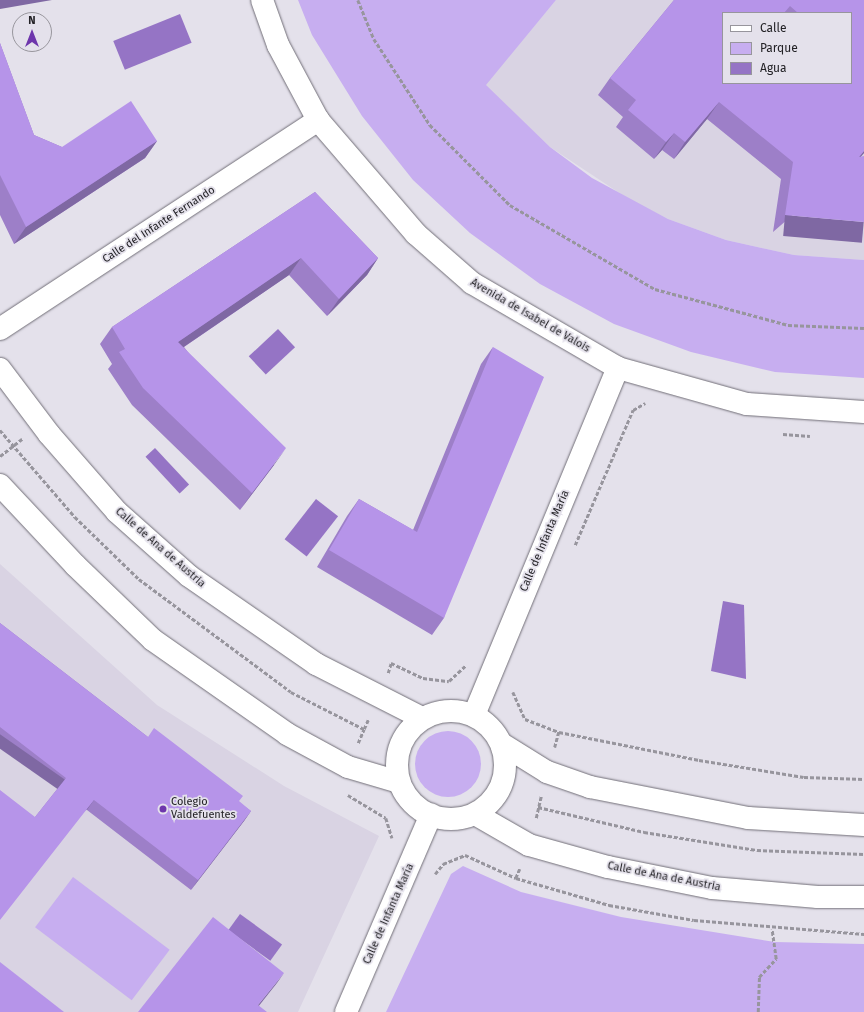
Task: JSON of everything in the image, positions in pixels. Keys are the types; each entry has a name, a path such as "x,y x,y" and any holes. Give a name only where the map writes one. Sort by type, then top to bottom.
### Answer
{"street":[{"name":"Avenida de Isabel de Valois","path":"262,0 278,45 318,120 416,234 472,283 618,368 747,404 864,412"},
{"name":"Calle del Infante Fernando","path":"0,329 318,120"},
{"name":"Calle de Ana de Austria","path":"0,368 49,434 117,512 189,576 316,664 378,697 422,718"},
{"name":"Calle de Infanta María","path":"474,715 495,658 618,368"},
{"path":"0,485 75,565 153,640 287,734 348,767 399,782"},
{"path":"502,744 505,776 488,805 475,814 446,819 431,816 417,808 399,782 396,764 400,746 408,730 422,718 456,710 474,715 490,727 502,744 547,772 590,787 748,818 864,825"},
{"name":"Calle de Ana de Austria","path":"475,814 529,845 608,867 712,888 818,897 864,897"},
{"name":"Calle de Infanta María","path":"346,1012 431,816"}],"path":[{"path":"358,0 374,39 430,125 510,205 655,289 788,325 864,328"},
{"path":"571,554 633,410 646,403 652,404"},
{"path":"778,433 815,436"},
{"path":"378,697 391,664 423,678 449,681 478,648 495,658"},
{"path":"515,687 513,693 524,719 559,732 714,762 804,776 864,779"},
{"path":"559,732 547,772 529,845 516,878 541,887 609,905 694,920 772,929 864,934"},
{"path":"538,807 644,832 757,850 864,854"},
{"path":"758,1012 759,977 776,959 772,929"}],"shaded area":[{"path":"556,0 864,0 864,260 794,255 726,240 668,219 630,200 550,147 485,85"},
{"name":"Colegio Valdefuentes","path":"0,564 157,705 284,786 379,836 298,1012 0,1012"}],"green space":[{"path":"298,0 556,0 486,85 550,147 592,178 668,219 726,240 794,255 864,260 864,378 775,372 691,352 614,324 540,284 470,233 413,180 362,116 312,35"},
{"path":"442,731 454,731 461,733 472,740 479,751 481,764 479,777 472,788 461,795 454,797 442,797 435,795 424,788 417,777 415,770 415,758 417,751 424,740 435,733"},
{"path":"463,866 521,892 621,917 775,942 864,944 864,1012 386,1012 451,874"},
{"path":"73,877 170,950 132,1000 35,927"}],"water":[{"path":"180,14 192,43 125,70 113,41"},
{"path":"278,329 295,347 266,375 249,356"},
{"path":"155,448 189,485 180,493 145,457"},
{"path":"316,499 338,516 307,556 285,539"},
{"path":"723,601 744,605 746,679 711,671"},
{"path":"240,914 282,945 270,961 228,930"}],"building":[{"path":"674,0 864,0 864,151 859,157 864,156 864,222 785,215 793,162 719,102 685,142 674,133 666,142 628,110 636,100 610,78"},
{"path":"0,43 34,135 62,147 131,101 157,141 26,227 0,175"},
{"path":"315,192 378,258 339,299 301,258 178,342 286,448 252,493 143,388 119,352 125,349 112,327"},
{"path":"493,347 544,377 444,618 329,550 359,499 417,532"},
{"path":"0,623 148,737 154,728 243,796 239,801 251,811 198,880 94,800 0,920 0,790 35,817 66,778 0,727"},
{"path":"213,917 284,973 258,1005 267,1012 138,1012"},
{"path":"0,962 64,1012 0,1012"}],"place":[{"name":"Colegio Valdefuentes","path":"163,809"}]}
